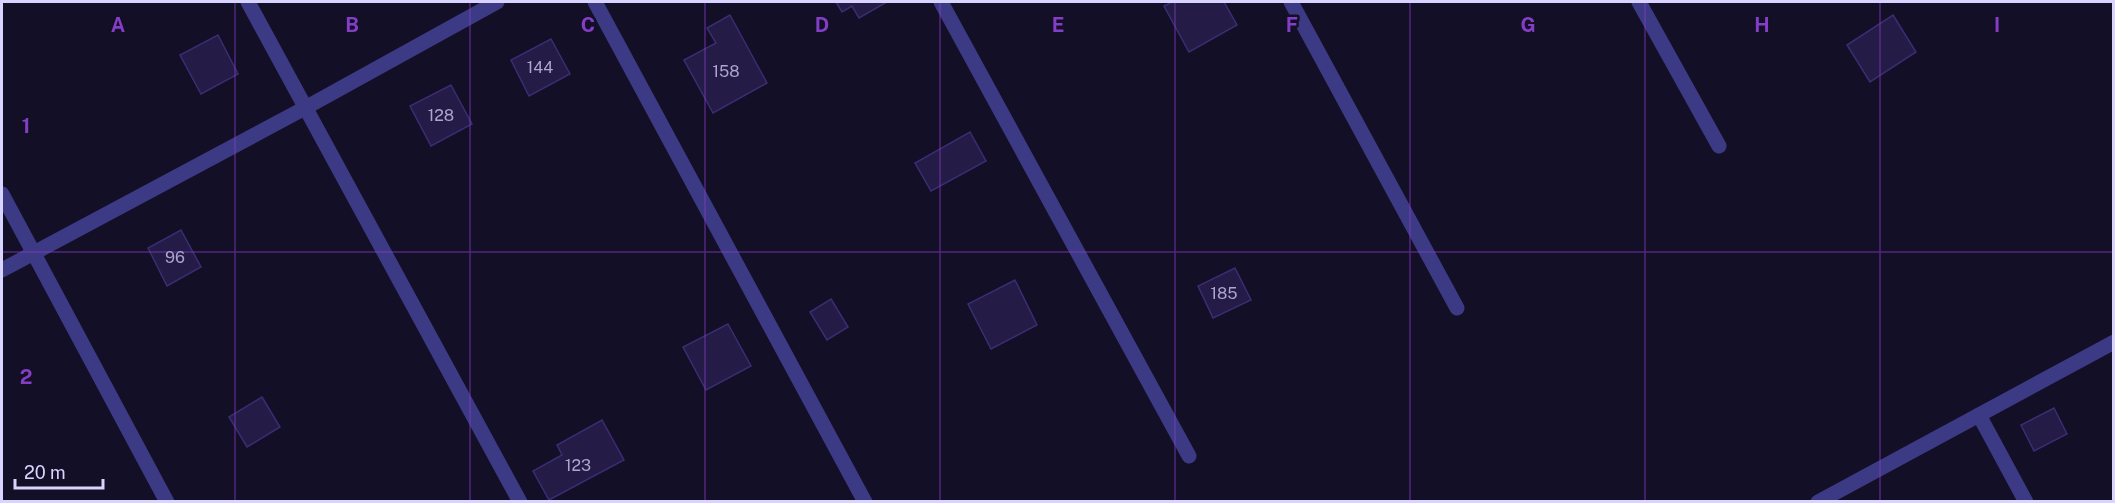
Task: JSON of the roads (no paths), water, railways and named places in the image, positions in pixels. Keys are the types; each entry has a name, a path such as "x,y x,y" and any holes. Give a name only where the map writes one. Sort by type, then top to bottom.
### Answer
{"street":[{"path":"248,2 520,501"},
{"path":"2,270 497,2"},
{"path":"595,2 865,501"},
{"path":"941,2 1189,456"},
{"path":"1291,2 1457,308"},
{"path":"1639,2 1719,146"},
{"path":"2,194 167,501"},
{"path":"1818,501 2114,342"},
{"path":"1979,415 2026,501"}]}
